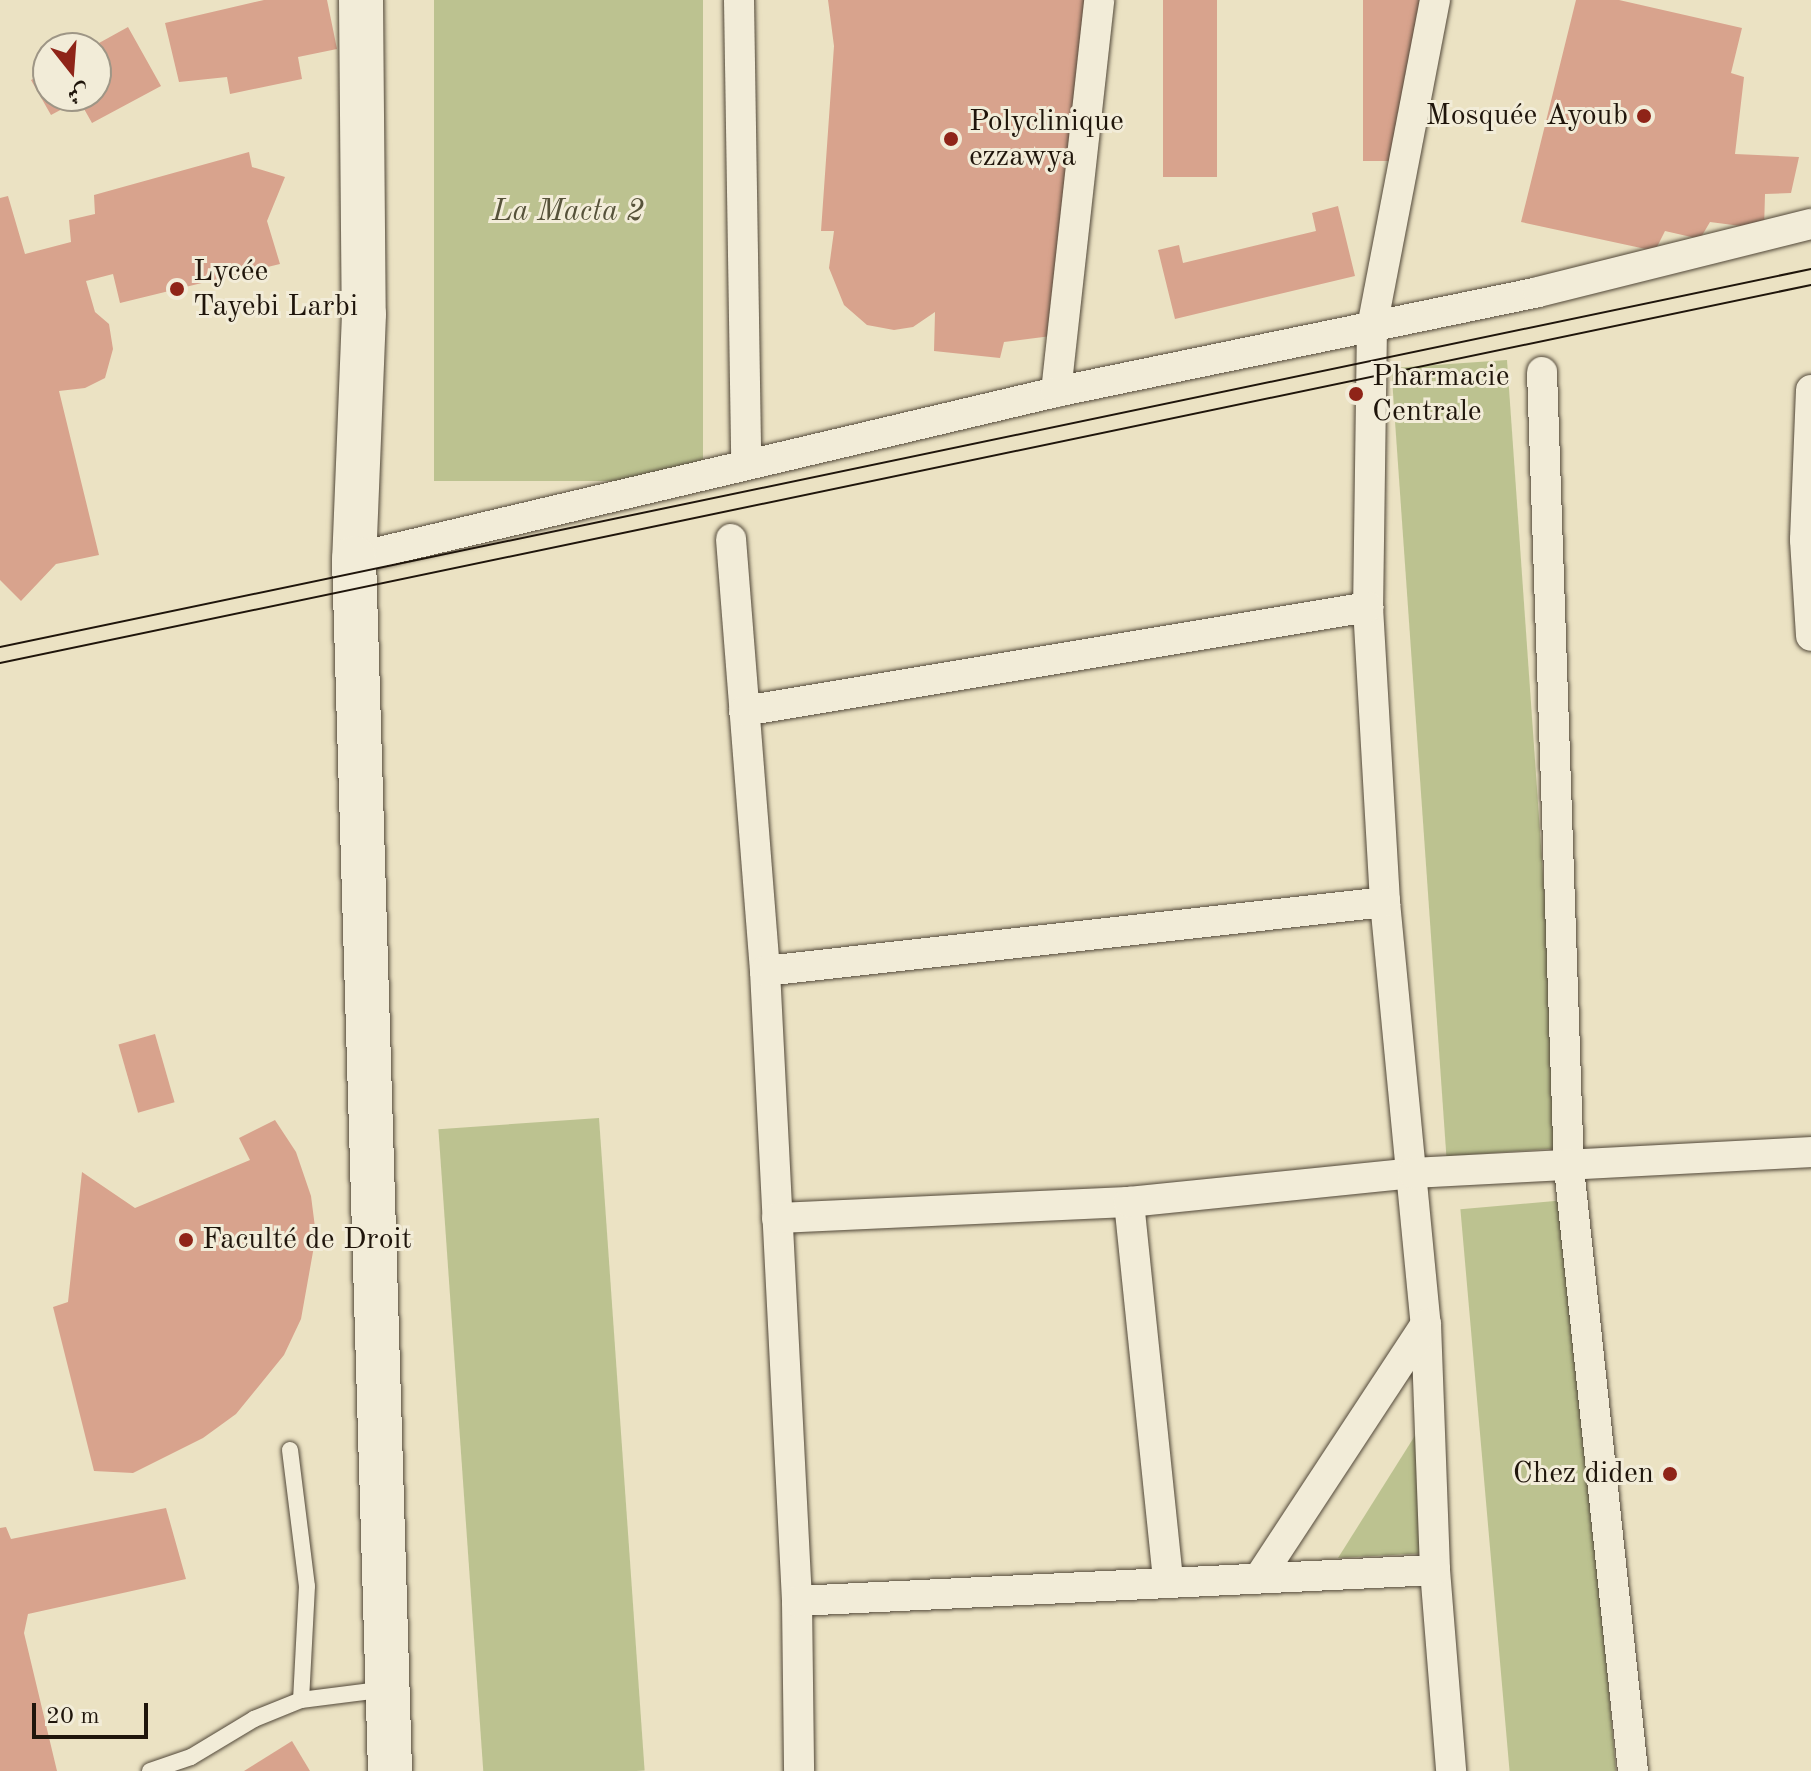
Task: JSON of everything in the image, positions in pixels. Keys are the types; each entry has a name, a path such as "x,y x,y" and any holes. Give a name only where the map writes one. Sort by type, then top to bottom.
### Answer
{"main road":[{"path":"361,0 364,314 354,558 390,1771"}],"street":[{"path":"739,0 746,463"},
{"path":"1056,392 1099,0"},
{"path":"1435,0 1372,326 1368,607 1385,902 1426,1324 1435,1570 1451,1771"},
{"path":"354,558 1056,392 1538,292 1811,224"},
{"path":"1542,372 1569,1168 1633,1771"},
{"path":"1811,390 1808,539 1811,636"},
{"path":"731,539 765,971 797,1601 799,1771"},
{"path":"744,711 1368,607"},
{"path":"765,971 1385,902"},
{"path":"777,1218 1129,1202 1413,1173 1569,1168 1811,1152"},
{"path":"1129,1202 1168,1582"},
{"path":"1259,1578 1426,1324"},
{"path":"797,1601 1435,1570"}],"lane":[{"path":"290,1450 307,1586 301,1700"},
{"path":"150,1771 191,1757 254,1719 301,1700 388,1688"}],"green space":[{"name":"La Macta 2","path":"434,0 703,0 703,481 434,481"},
{"path":"1507,360 1562,1148 1446,1156 1391,368"},
{"path":"599,1118 645,1770 483,1771 438,1129"},
{"path":"1566,1200 1616,1771 1510,1771 1460,1209"},
{"path":"1416,1434 1429,1553 1338,1558"}],"building":[{"path":"264,0 327,0 337,49 298,57 302,79 230,94 227,77 179,82 165,23"},
{"name":"Polyclinique ezzawya","path":"828,0 1086,0 1059,335 1004,342 1000,358 934,351 935,312 913,327 894,330 867,325 844,305 829,268 834,231 821,231 834,46"},
{"path":"1163,0 1217,0 1217,177 1163,177"},
{"path":"1363,0 1419,0 1419,161 1363,161"},
{"name":"Mosquée Ayoub","path":"1576,0 1619,0 1742,28 1731,73 1744,77 1735,154 1799,157 1791,193 1765,194 1764,229 1710,222 1700,239 1665,231 1655,251 1521,222"},
{"path":"128,27 161,86 92,123 86,112 112,112 112,36"},
{"path":"249,152 252,167 285,177 267,221 280,264 120,303 113,274 86,281 95,312 109,324 113,349 105,378 85,388 59,391 99,555 56,564 21,601 0,580 0,198 8,196 25,254 71,242 69,220 95,214 94,195"},
{"path":"1338,206 1355,276 1175,319 1158,250 1179,245 1183,263 1316,231 1312,213"},
{"path":"155,1034 175,1102 138,1113 118,1044"},
{"path":"275,1120 296,1152 311,1196 316,1235 301,1319 284,1355 236,1414 203,1438 133,1473 94,1471 53,1307 68,1302 82,1172 135,1208 250,1160 239,1138"},
{"path":"166,1508 186,1579 28,1614 24,1633 57,1771 0,1771 0,1528 6,1527 11,1539"},
{"path":"292,1741 310,1771 244,1771"}],"tram line":[{"path":"0,647 1811,269"},
{"path":"0,663 1811,285"}],"place":[{"name":"Mosquée Ayoub","path":"1644,116"},
{"name":"Polyclinique ezzawya","path":"951,139"},
{"name":"Lycée Tayebi Larbi","path":"177,289"},
{"name":"Pharmacie Centrale","path":"1356,394"},
{"name":"Faculté de Droit","path":"186,1240"},
{"name":"Chez diden","path":"1670,1474"}]}
